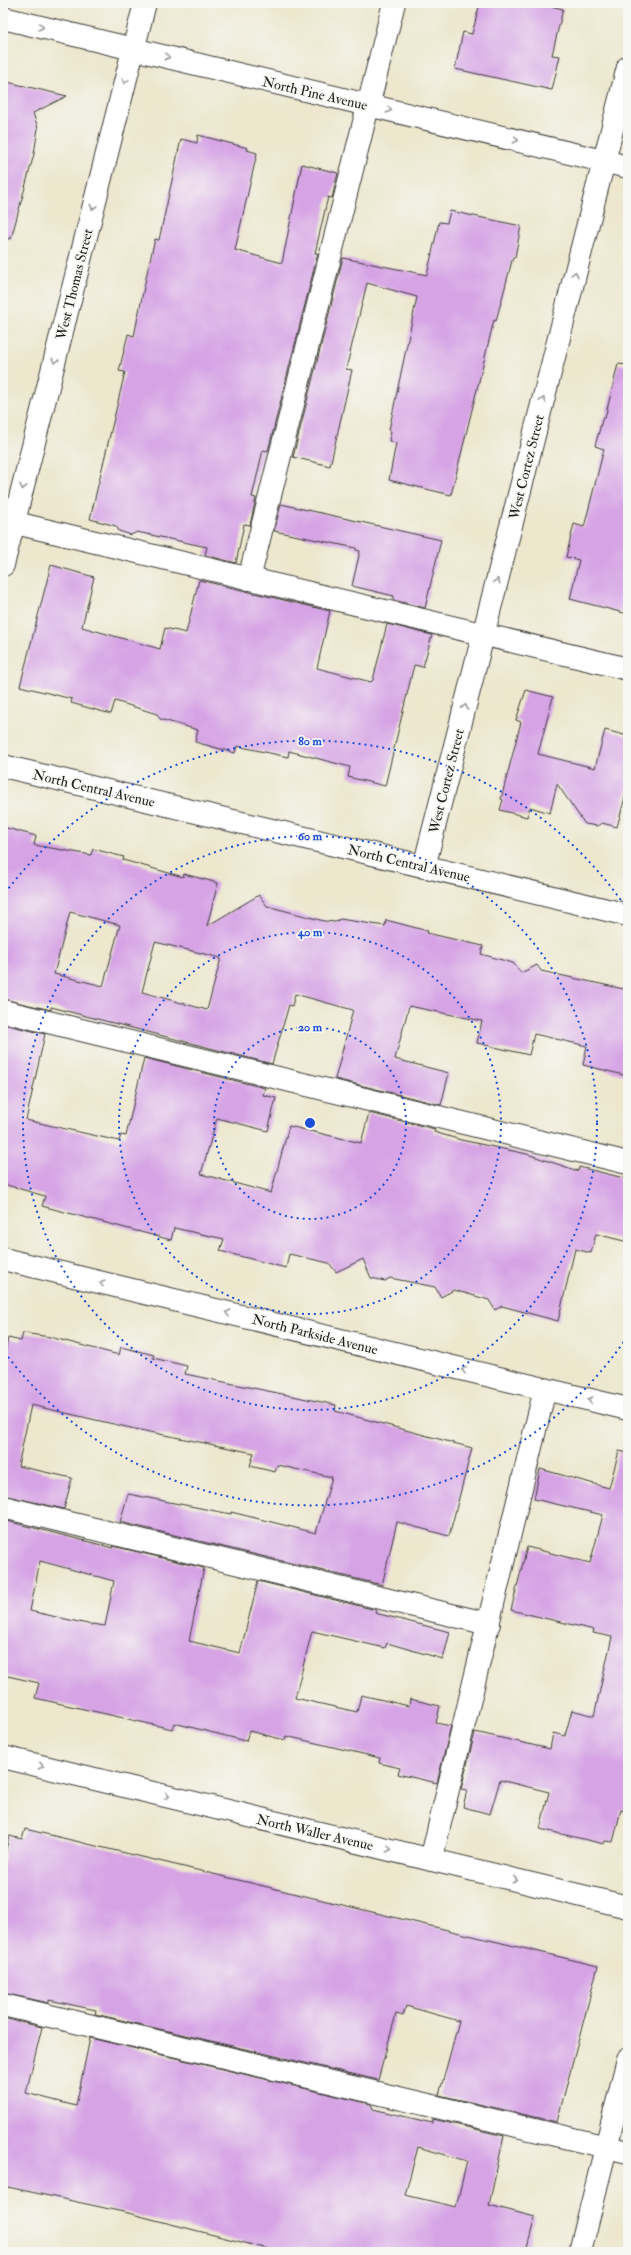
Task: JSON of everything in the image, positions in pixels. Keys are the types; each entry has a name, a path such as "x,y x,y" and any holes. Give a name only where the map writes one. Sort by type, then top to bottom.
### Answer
{"street":[{"name":"West Thomas Street","path":"3,565 8,522 145,3"},
{"path":"249,579 394,3"},
{"name":"North Pine Avenue","path":"3,18 628,167"},
{"name":"West Cortez Street","path":"424,867 628,67"},
{"path":"8,522 628,669"},
{"name":"North Central Avenue","path":"3,766 628,915"},
{"path":"3,1011 628,1163"},
{"name":"North Parkside Avenue","path":"3,1259 628,1409"},
{"path":"432,1860 545,1389"},
{"path":"3,1507 489,1624"},
{"name":"North Waller Avenue","path":"3,1757 628,1907"},
{"path":"3,2004 628,2152"},
{"path":"580,2252 628,2059"}],"building":[{"path":"480,3 538,3 563,9 552,55 560,56 552,90 455,69 463,32 472,34"},
{"path":"3,81 67,96 33,113 38,128 34,154 11,239 3,238"},
{"path":"198,135 248,148 247,150 257,153 235,250 282,263 302,164 338,173 332,198 328,197 315,253 318,253 268,451 263,450 252,497 256,498 250,525 244,524 236,563 205,555 207,547 137,532 131,535 119,531 116,526 90,519 125,372 119,371 128,334 134,336 155,239 159,240 181,139 197,143"},
{"path":"450,211 521,226 515,257 513,257 496,321 494,320 451,495 389,480 396,443 389,441 391,431 389,430 417,297 367,283 346,369 352,370 330,466 293,457 343,258 427,275 439,222 447,223"},
{"path":"618,364 628,365 628,614 570,599 579,560 566,557 574,524 584,527 604,449 595,446 603,417 605,418"},
{"path":"281,504 441,540 425,608 393,600 394,596 352,586 360,551 356,550 356,548 274,531"},
{"path":"51,565 94,577 82,627 160,649 165,628 186,633 199,580 330,611 317,668 371,682 373,680 387,624 432,635 423,667 414,665 385,786 348,777 350,767 289,751 288,757 237,746 235,753 195,742 198,730 160,719 157,714 115,701 111,714 71,703 72,699 20,686"},
{"path":"526,690 553,697 538,754 595,768 605,730 628,736 628,786 617,827 602,823 597,826 585,824 557,784 550,813 530,807 527,817 500,810 503,800 501,799 521,722 516,720"},
{"path":"3,827 36,836 34,845 91,855 93,849 124,857 123,860 183,877 184,874 218,883 207,926 259,895 267,906 324,921 335,922 340,919 385,926 386,920 428,931 427,933 483,946 481,954 513,963 521,973 537,965 541,971 628,990 628,1076 583,1065 587,1046 534,1034 529,1055 477,1043 482,1021 409,1006 395,1059 449,1073 441,1105 335,1079 353,1010 295,994 292,1006 289,1005 272,1064 51,1007 51,1010 3,999","holes":["70,912 120,925 103,986 54,974","155,942 221,958 207,1010 142,992"]},
{"path":"3,1024 45,1034 26,1120 119,1141 121,1135 126,1136 144,1058 265,1088 263,1095 276,1098 268,1131 217,1118 201,1174 271,1193 289,1126 361,1143 369,1113 435,1129 434,1132 461,1140 527,1154 578,1171 579,1167 628,1179 628,1242 596,1234 591,1253 575,1249 558,1321 502,1306 495,1310 489,1300 454,1290 441,1297 435,1287 390,1278 385,1281 371,1278 363,1259 336,1272 329,1263 289,1254 286,1268 220,1251 224,1239 174,1228 171,1240 42,1206 45,1196 3,1184"},
{"path":"23,1333 50,1337 119,1355 121,1347 154,1355 153,1358 187,1366 185,1374 336,1405 335,1411 472,1448 449,1536 397,1522 382,1585 120,1522 128,1494 231,1514 231,1512 316,1533 332,1477 277,1465 275,1472 250,1466 254,1453 135,1429 31,1405 18,1466 72,1478 64,1509 3,1495 3,1363 8,1338 21,1341"},
{"path":"619,1451 628,1453 628,1812 621,1810 613,1842 605,1841 604,1844 540,1829 549,1792 500,1780 490,1814 463,1807 467,1790 461,1789 475,1732 550,1749 553,1733 565,1736 572,1710 594,1716 612,1637 593,1633 594,1630 511,1610 527,1547 590,1563 603,1515 534,1499 540,1469 609,1488"},
{"path":"3,1520 113,1548 113,1546 204,1568 189,1641 240,1653 258,1581 376,1610 375,1613 450,1632 443,1659 387,1643 385,1648 312,1631 295,1698 357,1712 361,1695 409,1706 410,1699 440,1706 436,1723 451,1726 437,1783 398,1774 400,1768 379,1763 380,1758 286,1736 285,1740 249,1731 246,1741 174,1723 172,1729 35,1698 39,1683 3,1675","holes":["40,1561 114,1581 105,1626 92,1625 30,1611"]},
{"path":"25,1829 598,1966 557,2122 439,2095 459,2021 406,2006 403,2016 396,2014 378,2080 95,2014 96,2010 49,2000 49,2003 3,1993 3,1863 9,1836 22,1839"},
{"path":"3,2018 42,2027 26,2093 76,2106 90,2038 371,2104 373,2109 432,2123 433,2119 504,2136 489,2205 535,2217 526,2252 280,2252 128,2213 3,2186","holes":["418,2147 467,2161 456,2207 405,2195"]}]}
